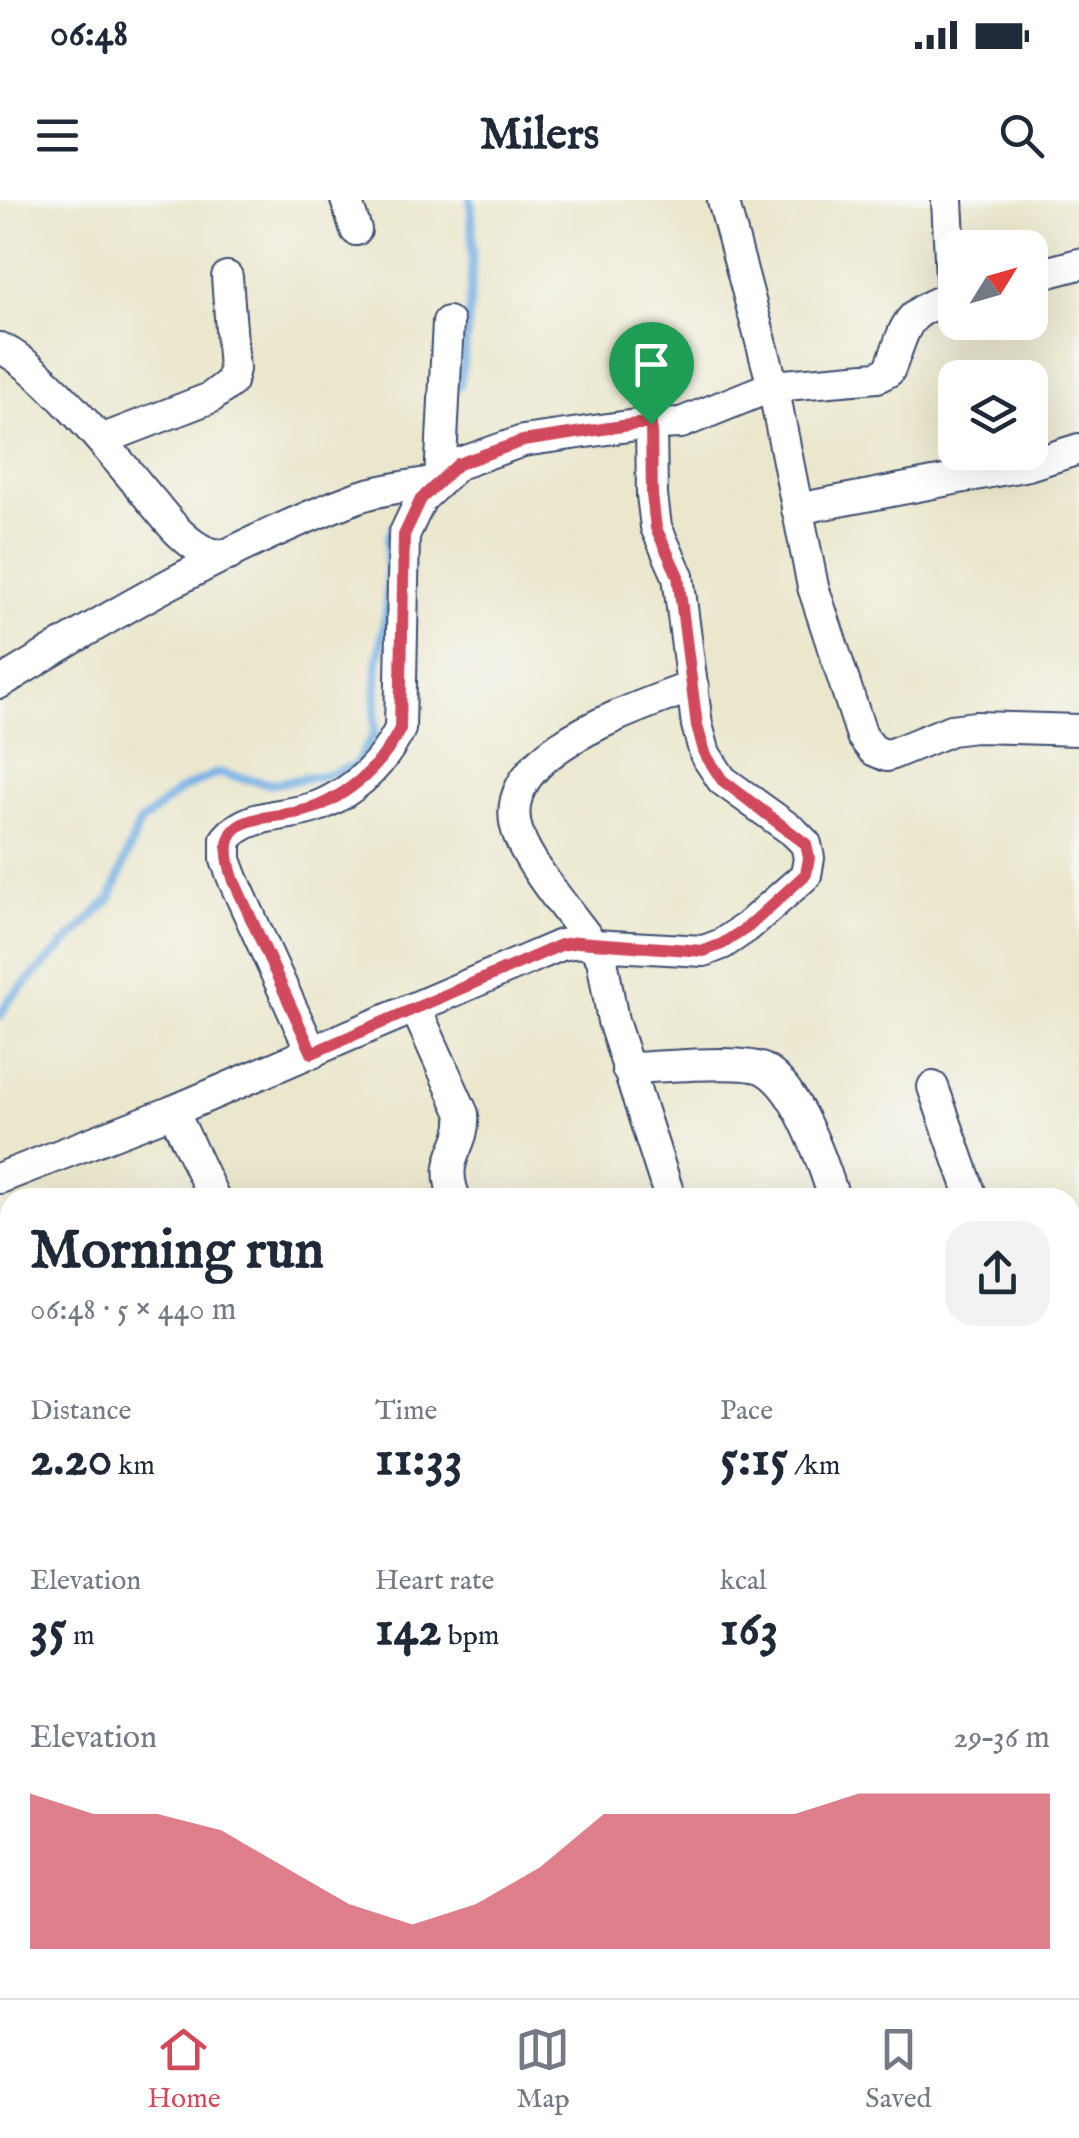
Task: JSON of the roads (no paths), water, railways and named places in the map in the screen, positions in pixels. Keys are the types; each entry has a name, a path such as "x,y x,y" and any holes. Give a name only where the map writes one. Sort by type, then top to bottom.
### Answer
{"street":[{"path":"346,200 356,230"},
{"path":"722,200 772,386 812,587 862,736 873,750 888,756 951,730 1079,730"},
{"path":"947,200 949,230"},
{"path":"1048,272 1079,264"},
{"path":"101,440 210,398 231,382 234,369 227,277"},
{"path":"312,1053 234,881 226,860 226,839 237,825 320,806 370,773 387,755 400,729 404,535 421,499 458,464 523,441 681,422 772,386 877,377 890,371 902,330 910,319 938,303"},
{"path":"440,480 448,322"},
{"path":"0,348 30,370 101,440 189,542 209,554 230,555"},
{"path":"0,1178 312,1053 561,945 578,942 704,951 748,927 806,874 806,844 722,780 705,754 678,576 656,528 651,424"},
{"path":"798,510 1028,466 1079,449"},
{"path":"0,683 104,619 230,555 362,496 440,480"},
{"path":"667,1188 612,1021 602,959 519,837 513,813 519,788 536,765 598,724 692,686"},
{"path":"416,1009 463,1114 464,1129 447,1166 452,1188"},
{"path":"627,1068 746,1065 766,1070 792,1100 811,1132 831,1188"},
{"path":"933,1087 968,1188"},
{"path":"173,1110 209,1188"}],"waterway":[{"path":"459,386 471,293 471,200"},
{"path":"0,1016 8,1001 111,898 139,824 180,790 218,773 271,784 355,766 374,735 378,662 387,610 388,538 393,527"}]}
